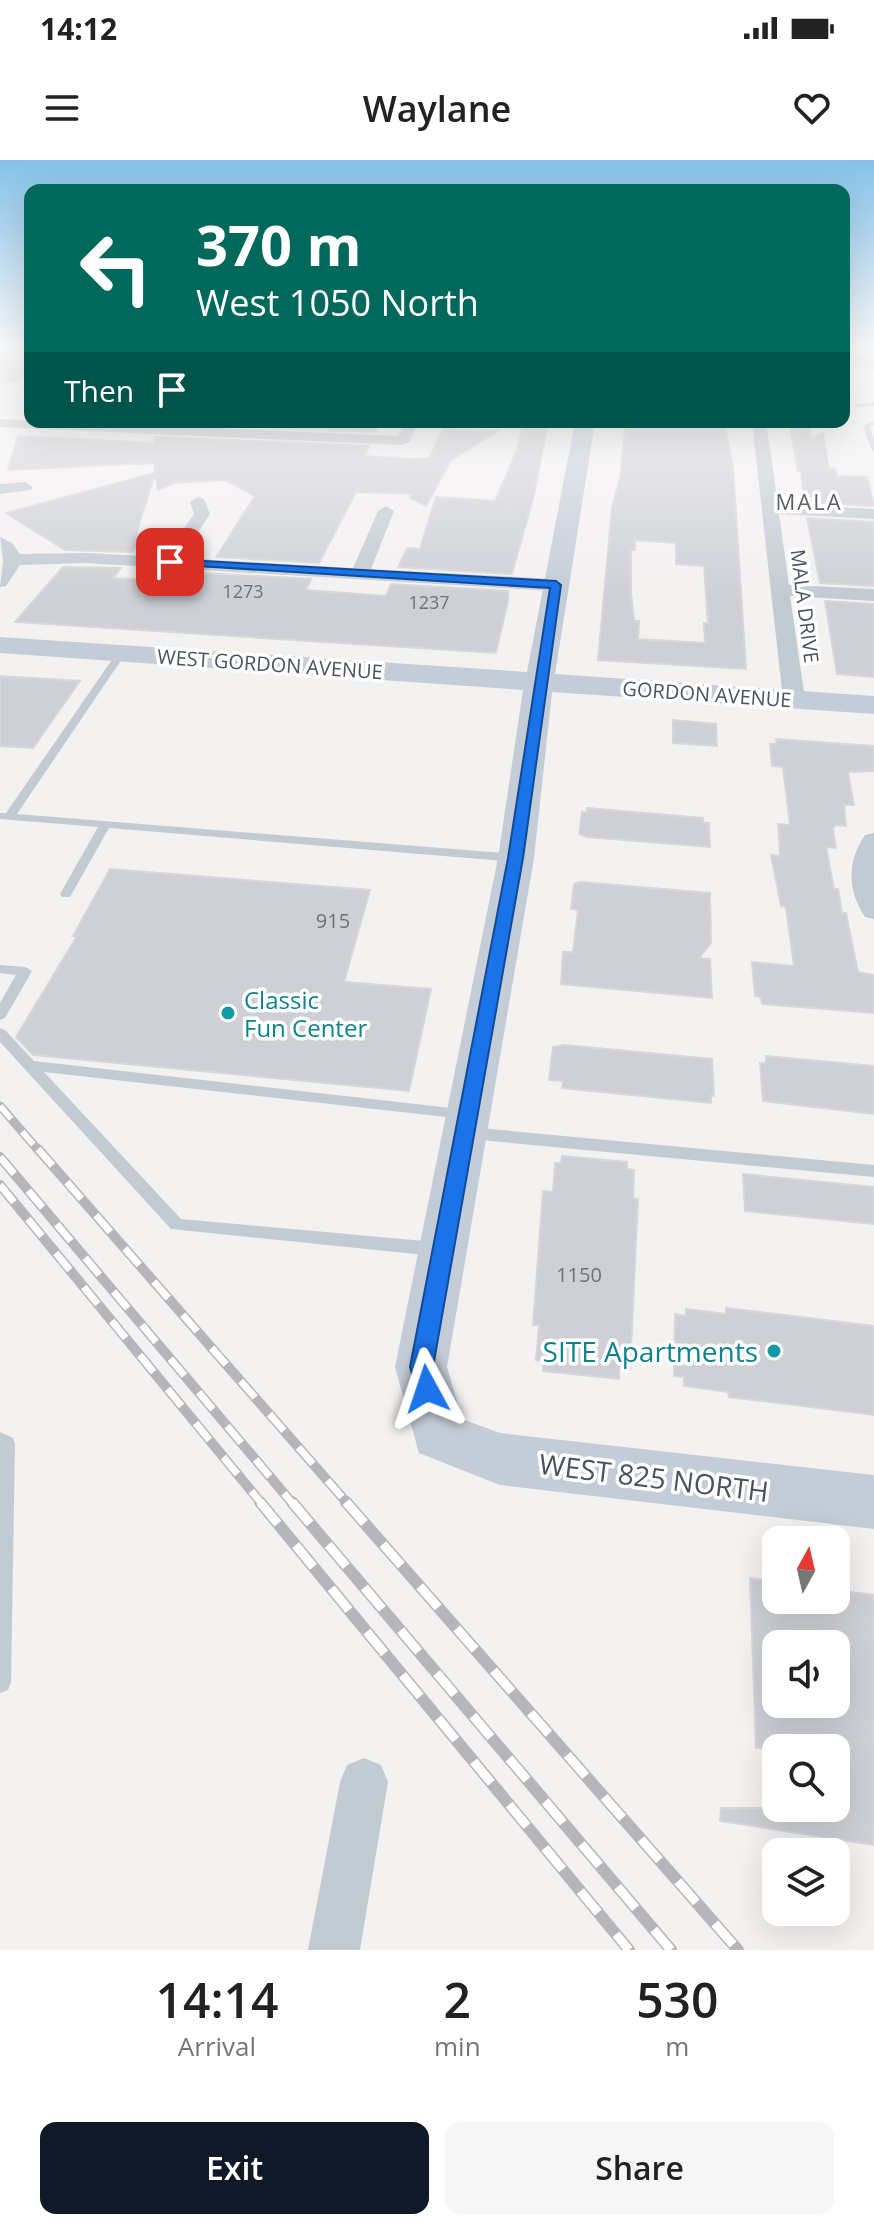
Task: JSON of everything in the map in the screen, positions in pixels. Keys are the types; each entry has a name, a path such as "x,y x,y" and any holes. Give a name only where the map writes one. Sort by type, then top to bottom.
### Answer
{"street":[{"path":"231,430 403,441 408,430"},
{"path":"442,1250 516,858 539,683 584,430"},
{"name":"MALA DRIVE","path":"760,430 794,699"},
{"path":"0,489 25,487"},
{"path":"170,562 202,514 198,502"},
{"path":"770,509 874,514"},
{"path":"360,573 386,511"},
{"path":"0,542 11,551 13,560 11,569 0,582"},
{"path":"13,560 63,557 556,585"},
{"path":"780,590 874,595"},
{"name":"WEST GORDON AVENUE","path":"0,645 539,683"},
{"name":"GORDON AVENUE","path":"539,683 874,705"},
{"path":"874,840 866,851 863,871 866,895 874,911"},
{"name":"WEST 825 NORTH","path":"442,1250 421,1367 439,1435 500,1459 874,1502"},
{"path":"334,1950 364,1782"}],"lane":[{"path":"867,430 874,449"},
{"path":"5,816 121,653"},
{"path":"5,816 516,858"},
{"path":"66,894 106,824"},
{"path":"0,969 25,971 0,1015"},
{"path":"0,1033 177,1225 442,1250"},
{"path":"29,1065 467,1124 874,1171"},
{"path":"0,1440 6,1444 0,1682"}],"building":[{"path":"315,430 376,430 376,432"},
{"path":"443,430 498,431 451,460 426,506 410,498 413,494 356,492 319,563 216,557 255,496 226,480 173,483 158,490 155,474 136,534 146,534 132,552 65,550 6,513 155,473 154,463 8,470 18,436 154,443 154,437 369,446 365,456 429,458"},
{"path":"521,430 547,430 534,495 512,574 398,567 407,548 420,549 436,497 495,501 517,450"},
{"path":"625,430 726,430 733,467 746,669 598,660 612,507 620,479","holes":["635,540 676,543 676,564 704,566 708,623 704,623 705,643 638,639 639,621 634,621 631,593 631,550 635,550"]},
{"path":"790,430 810,430 812,438 823,433 829,469 835,469 837,476 867,477 874,506 804,502 801,471 798,471"},
{"path":"807,518 874,522 874,586 820,583"},
{"path":"63,567 121,568 113,578 144,580 200,582 205,573 311,579 306,590 386,596 391,584 508,591 508,601 496,653 15,622"},
{"path":"825,601 874,604 874,677 837,674"},
{"path":"0,676 80,681 33,748 0,746"},
{"path":"673,720 716,724 717,746 673,743"},
{"path":"776,739 874,746 874,771 848,772 854,805 844,805 846,826 835,825 833,829 836,848 826,847 834,889 838,889 842,913 846,913 858,972 874,975 874,1013 762,1004 761,997 755,996 752,962 794,966 786,907 781,906 771,855 780,856 778,824 790,825 783,767 772,766 770,744 777,744"},
{"path":"587,808 703,818 703,823 709,823 710,847 587,837 579,834 582,812 587,813"},
{"name":"Classic Fun Center","path":"110,869 370,890 344,982 431,989 409,1091 33,1055 16,1037 77,936 73,936"},
{"path":"581,882 710,893 711,943 699,958 710,959 712,998 561,984 563,952 573,952 578,910 571,909 574,884"},
{"path":"564,1045 712,1059 714,1096 711,1095 711,1103 562,1088 563,1081 549,1080 553,1047"},
{"path":"766,1056 874,1066 874,1114 763,1101 760,1063 766,1063"},
{"path":"562,1156 627,1162 627,1169 634,1170 633,1198 638,1199 630,1370 619,1369 619,1379 543,1371 543,1361 536,1360 539,1325 533,1325 543,1191 553,1192 555,1163 561,1163"},
{"path":"743,1174 874,1187 874,1224 745,1211"},
{"name":"SITE Apartments","path":"726,1308 874,1326 874,1415 729,1397 728,1392 684,1386 684,1377 674,1376 675,1314 686,1316 686,1309 726,1314"},
{"path":"750,1578 762,1580 762,1614 850,1614 850,1592 874,1595 874,1845 850,1841 850,1838 829,1838 720,1821 721,1808 762,1808 762,1822 850,1822 850,1734 762,1734 762,1748 756,1748"}],"railway":[{"path":"0,1106 39,1151"},
{"path":"38,1149 348,1504"},
{"path":"0,1157 293,1504"},
{"path":"0,1185 262,1504"},
{"path":"260,1502 629,1950"},
{"path":"292,1502 671,1950"},
{"path":"346,1502 738,1950"}],"place":[{"name":"Classic Fun Center","path":"228,1013"},
{"name":"SITE Apartments","path":"774,1351"}],"district":[{"name":"MALA","path":"809,501"}],"route":[{"path":"170,562 556,585 537,696 516,858 421,1367 427,1389"}]}
